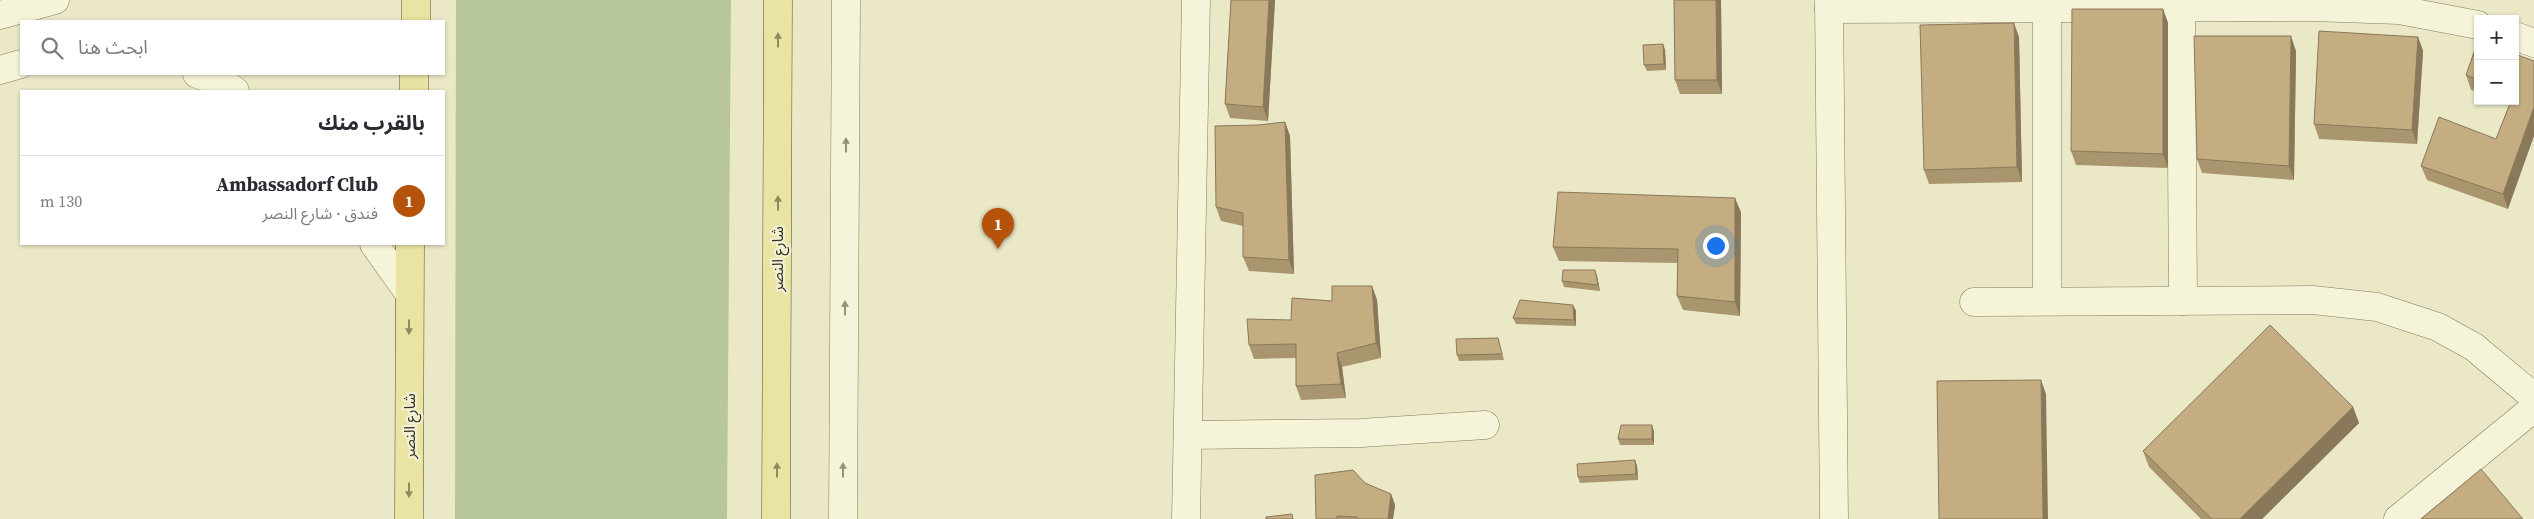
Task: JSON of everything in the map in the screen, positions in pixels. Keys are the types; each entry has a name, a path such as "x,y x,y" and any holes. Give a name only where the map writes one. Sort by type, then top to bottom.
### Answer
{"main road":[{"path":"416,0 416,20"},
{"name":"شارع النصر","path":"776,519 778,0"},
{"path":"414,75 414,90"},
{"name":"شارع النصر","path":"409,519 408,293 410,245"}],"street":[{"path":"0,15 55,0"},
{"path":"843,519 846,0"},
{"path":"1186,519 1196,0"},
{"path":"2047,4 2047,301"},
{"path":"1834,519 1829,5 2047,4 2399,10 2474,23"},
{"path":"2181,6 2183,301"},
{"path":"2519,37 2534,43"},
{"path":"0,70 20,64"},
{"path":"201,75 220,81 234,90"},
{"path":"375,245 408,293"},
{"path":"1974,302 2313,300 2377,307 2438,327 2474,348 2534,397"},
{"path":"2398,519 2534,408"},
{"path":"1188,436 1361,433 1485,426"}],"green space":[{"path":"456,0 731,0 727,519 455,519"}],"building":[{"path":"1231,0 1269,0 1263,107 1225,104"},
{"path":"1674,0 1716,0 1717,80 1675,80"},
{"path":"2072,9 2163,9 2163,154 2071,151"},
{"path":"2014,23 2017,167 1924,170 1920,25"},
{"path":"2319,31 2418,37 2412,130 2314,124"},
{"path":"2194,36 2291,36 2289,166 2197,159"},
{"path":"1663,44 1664,64 1644,65 1643,45"},
{"path":"2474,52 2474,78 2466,75"},
{"path":"2519,55 2534,61 2534,107 2503,194 2421,166 2439,117 2496,139 2509,105 2519,105"},
{"path":"1285,122 1289,260 1243,257 1243,213 1216,207 1215,126"},
{"path":"1558,192 1735,198 1735,302 1677,296 1678,249 1553,247"},
{"path":"1563,270 1595,270 1598,285 1562,281"},
{"path":"1332,286 1372,286 1376,343 1337,353 1341,384 1296,386 1296,344 1249,345 1247,319 1291,320 1292,298 1332,301"},
{"path":"1520,300 1573,305 1574,320 1513,318"},
{"path":"2270,325 2353,407 2240,519 2212,519 2143,451"},
{"path":"1498,338 1502,354 1457,355 1456,339"},
{"path":"2041,380 2043,519 1939,519 1937,381"},
{"path":"1621,425 1652,425 1652,439 1618,439"},
{"path":"1635,460 1636,474 1578,477 1577,464"},
{"path":"2481,469 2523,519 2421,519"},
{"path":"1353,470 1365,483 1391,494 1388,519 1360,519 1337,516 1337,519 1316,519 1315,475"},
{"path":"1292,514 1293,519 1266,519 1266,517"}],"place":[{"name":"Ambassadorf Club","path":"998,249"}]}
